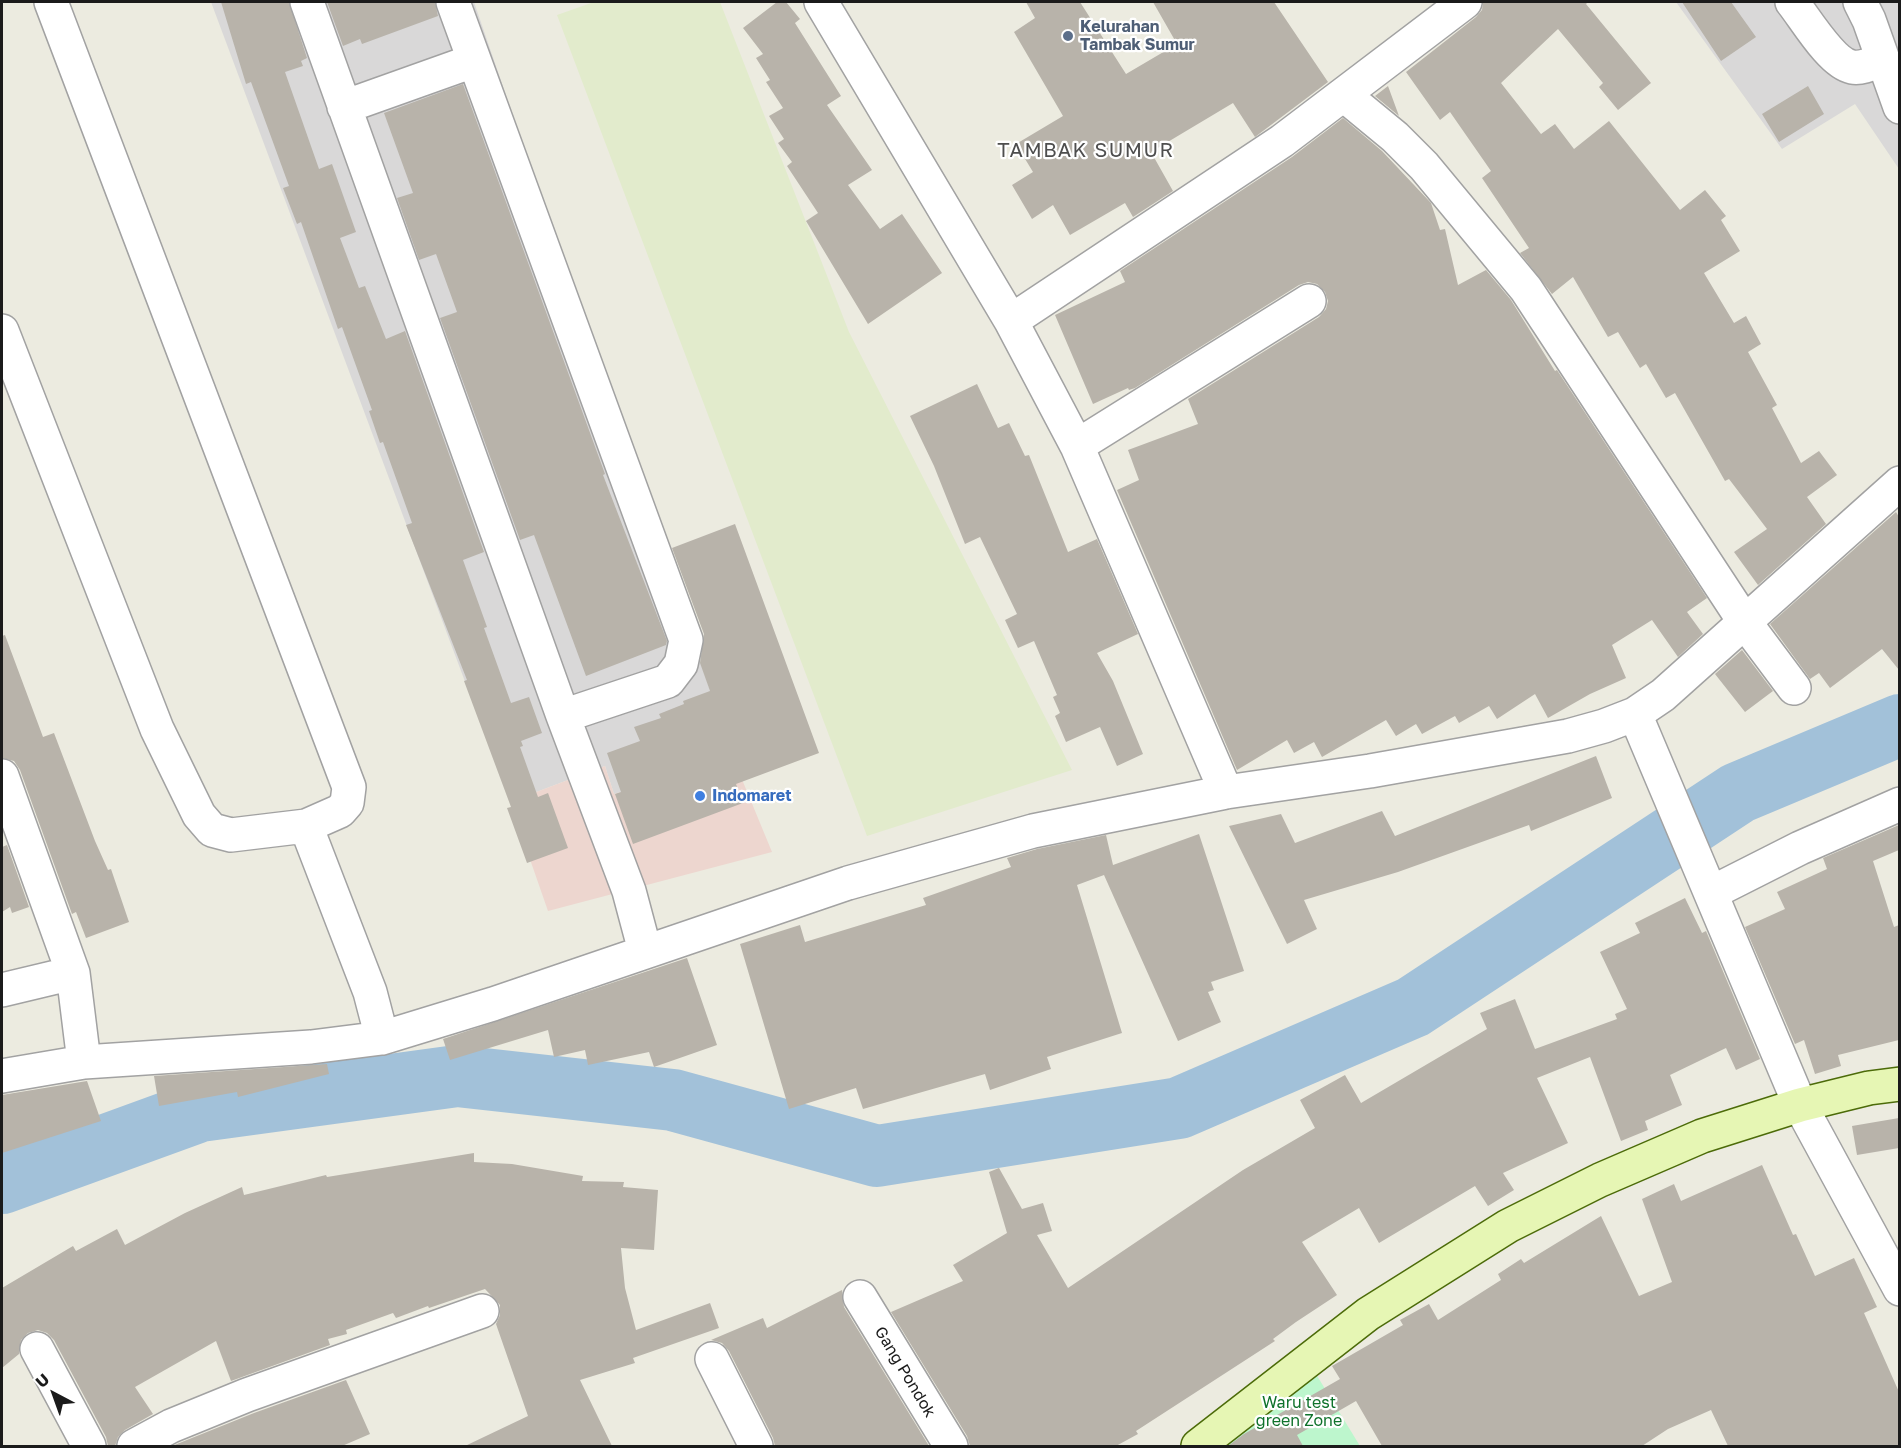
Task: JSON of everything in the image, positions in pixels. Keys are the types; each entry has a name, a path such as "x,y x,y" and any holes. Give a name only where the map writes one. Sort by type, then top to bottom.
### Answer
{"street":[{"path":"2,331 157,729 199,815 212,831 231,836 306,826 340,811 347,802 350,787 51,2"},
{"path":"307,2 563,716 629,891 643,944"},
{"path":"453,2 686,640 681,664 668,681 563,716"},
{"path":"820,2 1011,321 1077,446 1226,792"},
{"path":"1011,321 1282,141 1465,2"},
{"path":"1792,2 1835,58 1850,67 1861,68 1883,59"},
{"path":"1860,2 1899,107"},
{"path":"344,107 473,61"},
{"path":"1344,95 1395,136 1424,166 1526,289 1744,621 1794,688"},
{"path":"1077,446 1309,301"},
{"path":"2,990 79,1017 310,1047 377,1017 493,1004 643,944 1033,831 1226,792 1370,771 1568,736 1635,714 1663,695 1899,483"},
{"path":"1635,714 1800,1105 1899,1289"},
{"path":"5,794 79,1017"},
{"path":"1705,880 1800,848 1899,804"},
{"path":"306,826 377,1017"},
{"path":"2,1076 79,1017"},
{"path":"1198,1446 1368,1314 1508,1226 1600,1180 1702,1136 1800,1105 1869,1088 1899,1084"},
{"name":"Gang Pondok","path":"860,1297 951,1446"},
{"path":"134,1446 171,1426 247,1395 482,1311"},
{"path":"38,1349 89,1446"},
{"path":"712,1359 756,1446"}],"shaded area":[{"path":"211,2 474,2 734,760 614,794 605,766 510,802"},
{"path":"1676,2 1899,2 1899,169 1855,104 1782,149"},
{"path":"734,760 772,852 548,911 510,802 605,766 614,794"}],"green space":[{"path":"594,2 720,2 849,332 1072,770 867,836 557,15"},
{"name":"Waru test green Zone","path":"1308,1361 1360,1446 1198,1446"}],"building":[{"path":"221,2 289,2 307,58 301,61 303,66 285,72 319,169 332,164 356,232 340,238 359,288 365,286 386,339 405,331 484,552 463,560 487,627 484,628 511,703 529,697 542,733 521,741 523,746 520,747 538,797 548,793 568,848 527,863 507,808 511,807 464,681 467,680 406,525 412,523 383,442 380,443 369,411 372,410 342,327 338,329 301,222 297,224 283,188 289,186 251,82 246,84"},
{"path":"327,2 435,2 438,16 362,44 360,39 343,46"},
{"path":"777,2 786,2 800,19 795,23 841,96 827,105 872,170 848,185 880,229 902,214 942,273 868,324 806,221 818,213 787,166 792,162 778,143 784,139 769,116 783,108 766,82 770,80 756,58 763,54 743,28"},
{"path":"1026,2 1080,2 1126,74 1177,44 1153,2 1274,2 1328,82 1255,137 1233,103 1151,152 1173,191 1133,217 1125,203 1070,235 1053,205 1032,219 1012,185 1033,172 1016,144 1063,116 1014,32 1035,18"},
{"path":"1483,2 1588,2 1586,4 1651,83 1618,110 1599,87 1603,83 1558,29 1501,83 1541,134 1555,124 1574,149 1609,121 1680,210 1705,190 1726,216 1721,220 1740,251 1704,273 1734,323 1746,316 1761,344 1748,352 1777,405 1772,408 1801,463 1819,451 1837,475 1807,497 1826,524 1758,585 1734,552 1767,529 1729,479 1725,481 1675,393 1666,398 1646,364 1640,368 1618,332 1608,337 1573,277 1552,294 1520,253 1529,248 1482,178 1491,171 1450,112 1440,120 1406,72 1476,17 1482,10"},
{"path":"1682,2 1731,2 1756,37 1721,61"},
{"path":"463,84 605,474 603,475 667,641 666,645 586,676 534,535 520,540 440,318 457,312 436,254 419,260 397,198 413,193 384,113"},
{"path":"1388,86 1399,116 1375,96"},
{"path":"1808,86 1824,114 1779,142 1762,114"},
{"path":"1343,118 1382,151 1431,203 1440,230 1445,229 1458,285 1486,270 1511,300 1555,371 1557,370 1707,598 1687,612 1703,634 1678,657 1652,620 1612,645 1626,678 1590,694 1548,718 1535,694 1497,719 1489,706 1459,723 1455,716 1422,734 1416,724 1396,736 1386,720 1322,757 1314,742 1294,753 1287,740 1237,770 1117,490 1139,480 1128,450 1198,424 1188,399 1319,317 1326,309 1328,301 1325,292 1317,284 1308,282 1299,285 1135,388 1129,390 1128,388 1093,404 1055,315 1125,282 1120,271 1292,157"},
{"path":"977,384 998,428 1009,423 1025,456 1029,455 1068,552 1097,539 1138,634 1097,653 1113,681 1143,754 1117,766 1100,727 1066,742 1055,716 1060,713 1053,697 1057,695 1034,641 1018,648 1005,620 1017,614 980,537 965,544 934,466 910,416"},
{"path":"1896,512 1899,517 1899,670 1882,649 1830,688 1819,673 1810,679 1770,624"},
{"path":"735,524 819,753 736,784 743,803 633,844 615,794 621,792 607,753 640,741 634,727 661,718 659,714 684,704 683,701 710,691 700,663 704,634 672,548"},
{"path":"5,635 43,737 54,733 95,841 108,870 111,869 129,922 86,938 76,912 72,914 20,770 14,761 2,758 2,636"},
{"path":"1742,650 1773,691 1745,712 1715,674"},
{"path":"1596,756 1612,798 1531,831 1529,825 1398,872 1304,900 1317,929 1287,944 1229,826 1281,814 1295,843 1382,811 1395,836"},
{"path":"1899,825 1899,850 1873,861 1894,927 1899,925 1899,1040 1838,1055 1841,1066 1815,1074 1804,1040 1795,1044 1745,927 1785,909 1777,892 1827,869 1823,858"},
{"path":"1199,834 1244,971 1211,982 1214,990 1208,992 1221,1022 1178,1041 1104,875 1077,885 1122,1033 1047,1057 1051,1069 990,1090 985,1074 863,1109 856,1088 789,1109 740,944 800,925 805,942 926,905 923,898 1011,867 1007,858 1037,849 1106,835 1113,865"},
{"path":"7,845 29,907 12,913 10,907 2,912 2,847"},
{"path":"1685,898 1702,933 1706,931 1760,1059 1736,1070 1726,1048 1670,1075 1682,1105 1645,1121 1648,1130 1621,1141 1590,1057 1537,1078 1568,1143 1503,1173 1514,1190 1488,1206 1475,1186 1379,1243 1359,1208 1302,1242 1337,1295 1273,1339 1275,1341 1136,1431 1138,1434 1116,1446 970,1446 967,1436 891,1312 963,1281 953,1265 1007,1233 989,1172 999,1168 1022,1209 1043,1203 1052,1231 1037,1235 1068,1288 1243,1170 1315,1128 1300,1100 1345,1075 1361,1103 1487,1029 1480,1013 1515,999 1535,1049 1617,1019 1615,1014 1627,1009 1600,952 1640,933 1635,923"},
{"path":"687,958 717,1045 654,1067 649,1052 588,1065 585,1050 554,1057 548,1030 450,1060 443,1039"},
{"path":"327,1064 329,1074 238,1097 237,1092 159,1106 154,1076"},
{"path":"87,1081 101,1121 2,1153 2,1095"},
{"path":"1899,1118 1899,1148 1857,1155 1852,1126"},
{"path":"474,1153 474,1162 512,1164 583,1176 582,1181 624,1182 623,1187 658,1190 654,1250 621,1248 625,1288 636,1330 710,1303 719,1328 633,1358 635,1363 580,1380 612,1446 465,1446 528,1416 496,1324 500,1315 500,1305 485,1289 396,1318 393,1313 346,1330 347,1334 328,1339 330,1345 231,1381 216,1341 135,1387 153,1414 125,1430 118,1437 115,1446 108,1446 106,1437 54,1340 47,1333 38,1330 28,1333 21,1340 19,1354 2,1368 2,1288 73,1246 76,1251 117,1229 125,1245 185,1213 242,1187 244,1195 326,1175 327,1177"},
{"path":"1762,1165 1793,1235 1796,1234 1815,1276 1854,1258 1877,1307 1864,1313 1899,1392 1899,1446 1728,1446 1711,1410 1668,1429 1642,1446 1382,1446 1356,1401 1297,1435 1303,1446 1228,1446 1244,1434 1340,1379 1332,1366 1403,1325 1400,1320 1429,1304 1438,1320 1501,1280 1498,1274 1521,1259 1524,1263 1601,1216 1639,1296 1672,1282 1642,1199 1674,1184 1681,1201"},
{"path":"842,1290 844,1307 929,1446 775,1446 729,1351 722,1343 711,1340 763,1318 767,1328"},
{"path":"346,1380 370,1434 342,1446 172,1446 254,1413"}],"waterway":[{"path":"2,1183 200,1111 457,1076 673,1100 877,1156 1179,1108 1413,1007 1738,793 1900,725"}],"place":[{"name":"Kelurahan Tambak Sumur","path":"1068,36"},
{"name":"Indomaret","path":"700,796"}],"district":[{"name":"TAMBAK SUMUR","path":"1086,151"}]}
